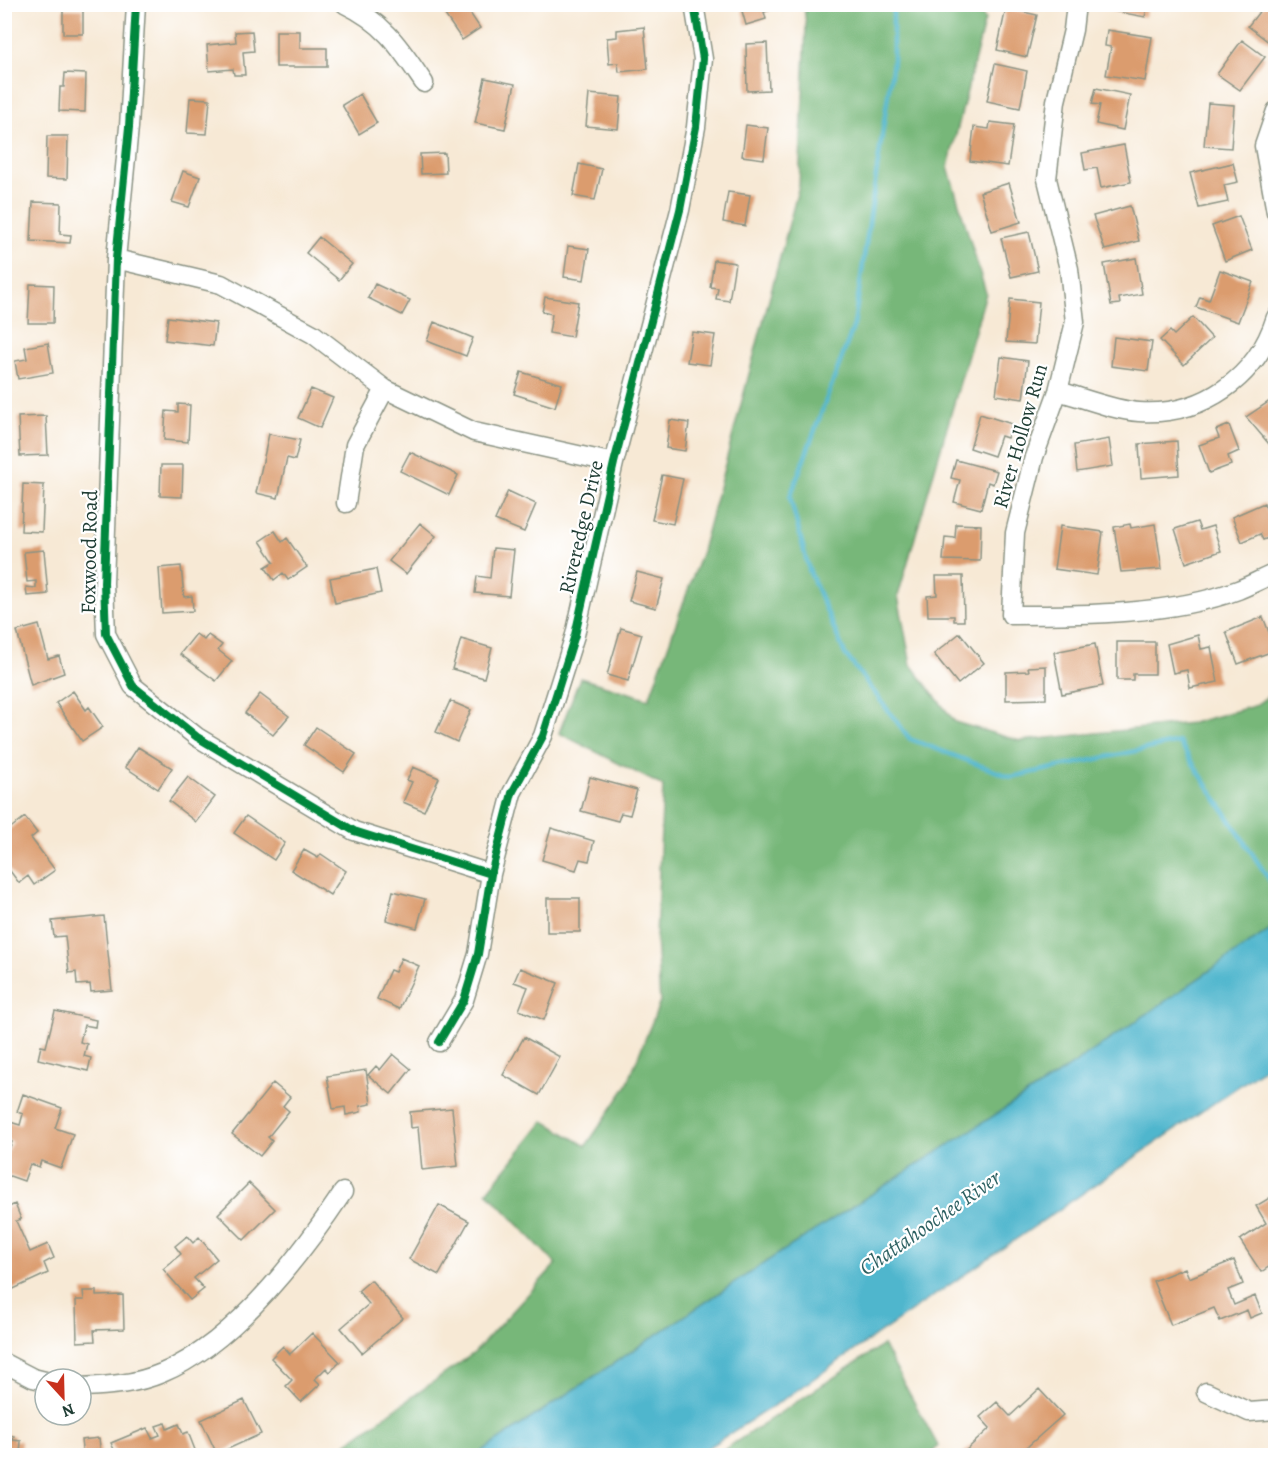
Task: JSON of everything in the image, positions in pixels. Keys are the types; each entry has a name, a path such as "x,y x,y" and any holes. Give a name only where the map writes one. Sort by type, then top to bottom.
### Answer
{"street":[{"name":"Foxwood Road","path":"136,4 129,127 116,259 104,583 106,634 133,686 197,737 354,831 490,874"},
{"path":"345,4 367,14 390,34 424,83"},
{"name":"Riveredge Drive","path":"439,1042 464,1000 478,954 490,874 512,794 543,736 561,684 575,635 614,463 680,210 696,127 704,59 694,4"},
{"name":"River Hollow Run","path":"1076,4 1073,30 1056,101 1047,179 1069,269 1075,322 1058,391 1034,457 1015,533 1011,615 1062,615 1183,605 1238,590 1275,573"},
{"path":"1275,111 1264,146 1268,181 1275,212"},
{"path":"116,259 221,284 313,334 385,389 474,432 614,463"},
{"path":"1058,391 1138,412 1190,408 1235,383 1269,339 1275,317"},
{"path":"346,503 355,445 385,389"},
{"path":"93,1387 120,1386 163,1373 201,1351 286,1270 343,1192"},
{"path":"4,1363 33,1378"},
{"path":"1206,1392 1249,1412 1275,1410"}],"green space":[{"path":"804,5 976,5 985,19 948,167 986,293 898,596 911,665 955,722 1020,741 1192,723 1254,706 1275,692 1275,926 1062,1072 772,1258 476,1455 329,1456 474,1353 556,1264 487,1192 544,1121 586,1146 626,1087 660,1002 656,938 663,786 559,733 580,678 649,699 702,551 799,186 806,26"},
{"path":"883,1345 938,1446 930,1455 716,1455"}],"water":[{"name":"Chattahoochee River","path":"1275,926 1275,1061 778,1403 696,1455 476,1455 772,1258 1062,1072"}],"building":[{"path":"460,4 464,4 480,28 462,40 445,15"},
{"path":"740,4 779,4 780,7 764,12 766,19 746,25"},
{"path":"1114,4 1148,4 1145,17 1113,11"},
{"path":"1265,4 1276,4 1274,46 1248,26"},
{"path":"1006,8 1037,15 1027,57 997,50"},
{"path":"63,9 83,9 83,34 63,34"},
{"path":"644,27 648,69 619,72 618,63 609,64 607,38 617,37 617,30"},
{"path":"1107,30 1152,37 1145,81 1106,75 1111,47 1105,46"},
{"path":"252,31 254,51 243,52 245,75 234,75 233,69 209,71 207,45 236,42 235,32"},
{"path":"276,31 300,31 300,48 327,48 327,67 276,67"},
{"path":"1242,40 1265,57 1240,90 1217,74"},
{"path":"767,43 769,90 747,91 746,44"},
{"path":"995,64 1027,71 1020,108 987,101"},
{"path":"65,73 86,74 85,112 59,111 60,87 64,87"},
{"path":"485,78 515,84 505,129 475,123"},
{"path":"1096,88 1130,95 1123,130 1096,124 1100,105 1092,104"},
{"path":"360,94 377,123 359,134 342,105"},
{"path":"589,94 621,97 618,129 586,126"},
{"path":"190,98 210,99 207,134 187,133"},
{"path":"1208,103 1234,105 1231,148 1204,146"},
{"path":"990,122 1014,125 1008,166 970,161 974,127 989,129"},
{"path":"746,125 768,128 764,159 742,156"},
{"path":"47,136 68,136 67,179 46,178"},
{"path":"1124,145 1131,182 1101,188 1097,168 1085,170 1082,153"},
{"path":"445,153 446,173 421,174 420,154"},
{"path":"1233,163 1238,182 1224,185 1228,202 1199,208 1190,173"},
{"path":"579,164 602,169 595,200 573,196"},
{"path":"183,171 200,177 189,207 172,202"},
{"path":"1009,183 1021,222 992,231 980,192"},
{"path":"728,192 750,195 745,226 723,222"},
{"path":"33,202 61,203 60,234 71,235 70,243 31,241"},
{"path":"1130,206 1139,241 1105,250 1093,216"},
{"path":"1239,216 1252,250 1225,261 1212,226"},
{"path":"1029,232 1038,271 1011,277 1001,238"},
{"path":"319,237 352,264 339,280 306,253"},
{"path":"568,246 589,249 584,280 564,277"},
{"path":"1136,258 1142,294 1119,298 1120,304 1111,305 1104,264"},
{"path":"714,260 735,263 729,301 716,299 718,288 710,287"},
{"path":"1220,270 1253,282 1238,322 1196,307 1200,297 1209,300"},
{"path":"30,284 54,285 53,323 28,323"},
{"path":"375,284 410,300 402,315 368,298"},
{"path":"545,297 578,302 572,337 549,333 552,314 542,312"},
{"path":"1010,299 1039,302 1035,344 1006,342"},
{"path":"168,317 216,323 213,346 165,340"},
{"path":"1193,317 1212,338 1184,365 1160,340 1170,331 1174,335"},
{"path":"434,322 473,338 466,356 427,341"},
{"path":"692,332 715,335 710,365 687,362"},
{"path":"1114,337 1152,342 1148,371 1111,366"},
{"path":"48,343 53,373 18,379 15,361 27,359 25,347"},
{"path":"1001,357 1028,361 1023,399 996,395"},
{"path":"521,372 562,384 555,407 514,394"},
{"path":"311,389 333,398 320,428 298,418"},
{"path":"1276,397 1276,439 1269,444 1246,417"},
{"path":"178,404 190,405 188,442 164,440 166,411 178,412"},
{"path":"980,414 1012,424 1007,438 1001,436 994,456 970,448"},
{"path":"46,416 48,455 20,456 18,417"},
{"path":"670,420 689,423 685,451 666,448"},
{"path":"1229,425 1239,451 1228,456 1231,465 1209,473 1199,445 1219,438 1216,430"},
{"path":"269,434 300,440 295,460 287,458 278,498 256,493"},
{"path":"1109,439 1113,466 1077,472 1074,445"},
{"path":"1177,441 1179,475 1141,478 1139,444"},
{"path":"410,452 458,475 449,495 400,471"},
{"path":"956,460 997,471 993,484 988,482 981,509 954,502 960,480 951,478"},
{"path":"161,465 183,465 182,497 160,496"},
{"path":"662,475 683,479 673,524 652,520"},
{"path":"23,484 44,485 42,532 21,531"},
{"path":"508,491 536,504 524,532 495,520"},
{"path":"1264,503 1276,535 1263,540 1260,534 1242,542 1232,517"},
{"path":"1197,522 1200,530 1213,526 1221,551 1186,563 1175,529"},
{"path":"420,523 436,536 406,574 389,561"},
{"path":"956,524 981,525 980,561 943,560 945,537 955,538"},
{"path":"1130,524 1131,528 1155,524 1162,569 1121,572 1114,527"},
{"path":"1060,526 1103,532 1097,575 1054,569"},
{"path":"275,531 282,542 287,538 307,567 288,580 283,573 274,580 265,567 274,562 260,541"},
{"path":"493,548 514,550 509,596 475,593 477,576 490,578"},
{"path":"44,550 48,594 27,596 26,587 36,588 36,581 27,582 24,552"},
{"path":"181,566 184,597 192,596 193,611 162,613 159,568"},
{"path":"376,569 381,593 335,603 330,578"},
{"path":"637,572 664,579 656,608 629,601"},
{"path":"936,576 963,576 964,621 954,621 954,616 928,616 927,596 937,595"},
{"path":"1263,617 1276,650 1238,664 1226,632"},
{"path":"39,625 48,659 59,656 64,673 31,685 17,631"},
{"path":"621,628 642,634 628,681 607,675"},
{"path":"960,633 984,663 958,684 934,654"},
{"path":"196,634 204,640 208,635 222,645 218,650 232,661 216,681 180,654"},
{"path":"1198,635 1201,649 1211,647 1218,682 1190,688 1187,670 1173,673 1167,644"},
{"path":"461,639 492,648 484,678 452,669"},
{"path":"1117,642 1155,642 1155,674 1133,674 1133,680 1117,680"},
{"path":"1095,644 1103,686 1062,694 1054,652"},
{"path":"1046,666 1046,699 1006,700 1006,672 1029,671 1028,667"},
{"path":"73,691 86,710 89,707 103,727 82,741 56,703"},
{"path":"260,694 289,716 273,735 245,713"},
{"path":"450,701 471,710 457,742 436,732"},
{"path":"316,727 356,754 344,772 304,745"},
{"path":"138,747 172,768 158,789 125,767"},
{"path":"413,767 439,778 424,811 403,802 412,782 407,780"},
{"path":"188,777 215,797 196,822 169,801"},
{"path":"590,777 637,790 630,815 621,813 618,821 581,811"},
{"path":"246,816 285,843 274,860 234,833"},
{"path":"25,817 37,833 31,838 55,870 34,885 28,876 19,883 4,863 4,833"},
{"path":"551,828 594,841 589,861 580,859 576,870 542,860"},
{"path":"304,850 318,858 321,854 346,871 330,895 291,870"},
{"path":"393,891 425,899 417,928 386,920"},
{"path":"547,898 580,898 580,932 547,932"},
{"path":"104,916 112,990 91,992 90,984 77,985 76,972 69,973 65,936 54,937 52,921"},
{"path":"401,958 419,966 399,1009 377,999 390,970 395,972"},
{"path":"520,968 558,983 544,1020 519,1010 528,987 514,982"},
{"path":"55,1011 96,1020 95,1027 84,1025 80,1042 87,1044 84,1056 91,1058 88,1071 38,1059 41,1046 46,1047"},
{"path":"524,1037 560,1057 539,1095 503,1075"},
{"path":"393,1054 411,1069 391,1094 368,1075 376,1066 380,1070"},
{"path":"366,1070 371,1104 360,1106 361,1112 346,1115 345,1107 333,1109 327,1076"},
{"path":"273,1083 290,1097 283,1106 289,1111 268,1137 272,1141 260,1156 232,1134"},
{"path":"23,1094 62,1108 55,1128 73,1134 61,1168 41,1161 39,1167 30,1164 24,1181 4,1174 4,1162 12,1142 4,1139 4,1120 20,1125 23,1114 17,1112"},
{"path":"452,1108 458,1166 422,1170 418,1127 411,1128 410,1112"},
{"path":"249,1183 275,1209 244,1240 218,1214"},
{"path":"1276,1194 1276,1262 1261,1272 1240,1240 1266,1223 1256,1206"},
{"path":"15,1204 21,1219 16,1221 30,1252 48,1244 54,1258 44,1263 48,1273 7,1292 5,1286 5,1209"},
{"path":"439,1205 469,1221 439,1275 409,1259"},
{"path":"187,1236 193,1243 199,1237 217,1259 194,1278 204,1289 190,1300 163,1269 181,1254 175,1246"},
{"path":"1234,1260 1243,1284 1228,1290 1234,1305 1255,1296 1262,1313 1250,1318 1247,1310 1220,1321 1214,1308 1171,1325 1153,1281 1185,1268 1189,1278"},
{"path":"371,1280 403,1318 362,1353 341,1328 369,1304 358,1291"},
{"path":"83,1291 96,1291 96,1296 123,1295 124,1329 94,1330 95,1341 77,1342 76,1300 84,1300"},
{"path":"312,1333 340,1362 330,1372 326,1368 315,1379 320,1384 301,1402 286,1386 292,1380 271,1358 283,1346 290,1354"},
{"path":"1039,1389 1063,1415 1027,1447 1034,1456 962,1454 990,1428 980,1417 997,1402 1010,1416"},
{"path":"244,1400 261,1434 217,1454 201,1420"},
{"path":"165,1423 167,1429 179,1424 183,1434 188,1432 197,1455 117,1456 111,1443 147,1428 152,1438 160,1435 156,1426"},
{"path":"4,1434 14,1436 13,1440 21,1441 20,1456 4,1456"},
{"path":"99,1438 101,1456 83,1456 81,1440"}],"waterway":[{"path":"893,4 893,61 854,325 790,497 809,570 845,654 910,739 1011,777 1179,742 1276,890"}],"cycle path":[{"path":"136,4 129,127 116,259 104,583 106,634 133,686 197,737 354,831 491,874"},
{"path":"439,1042 464,1000 478,954 491,874 512,793 543,736 575,635 614,463 680,210 696,127 703,59 694,4"}]}
